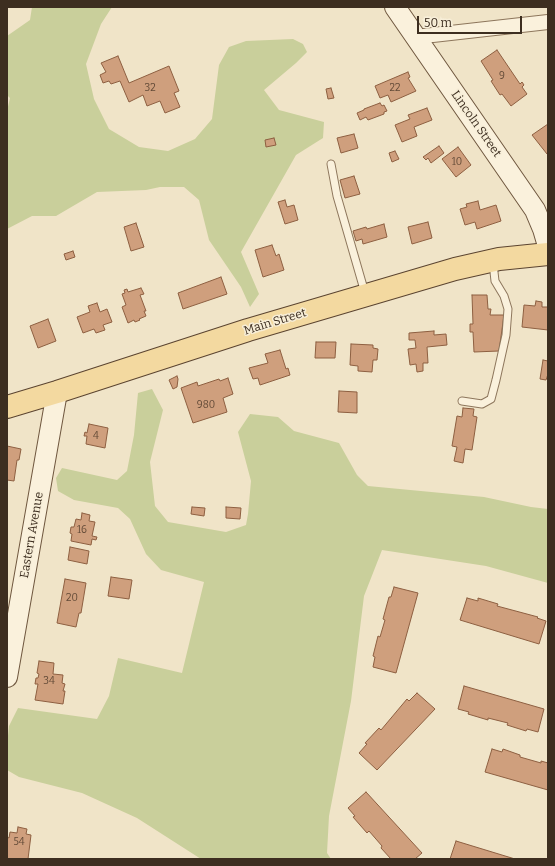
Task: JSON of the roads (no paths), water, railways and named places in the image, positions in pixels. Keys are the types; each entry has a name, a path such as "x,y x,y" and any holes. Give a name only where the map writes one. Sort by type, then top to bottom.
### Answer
{"main road":[{"name":"Main Street","path":"7,407 248,330 456,269 492,260 548,254"}],"street":[{"name":"Lincoln Street","path":"395,7 532,206 543,229 548,246"},
{"path":"415,37 548,22"},
{"name":"Eastern Avenue","path":"7,677 57,392"}],"lane":[{"path":"331,164 337,196 366,296"},
{"path":"462,401 482,404 491,399 506,335 508,309 504,296 495,281 492,260"}]}
